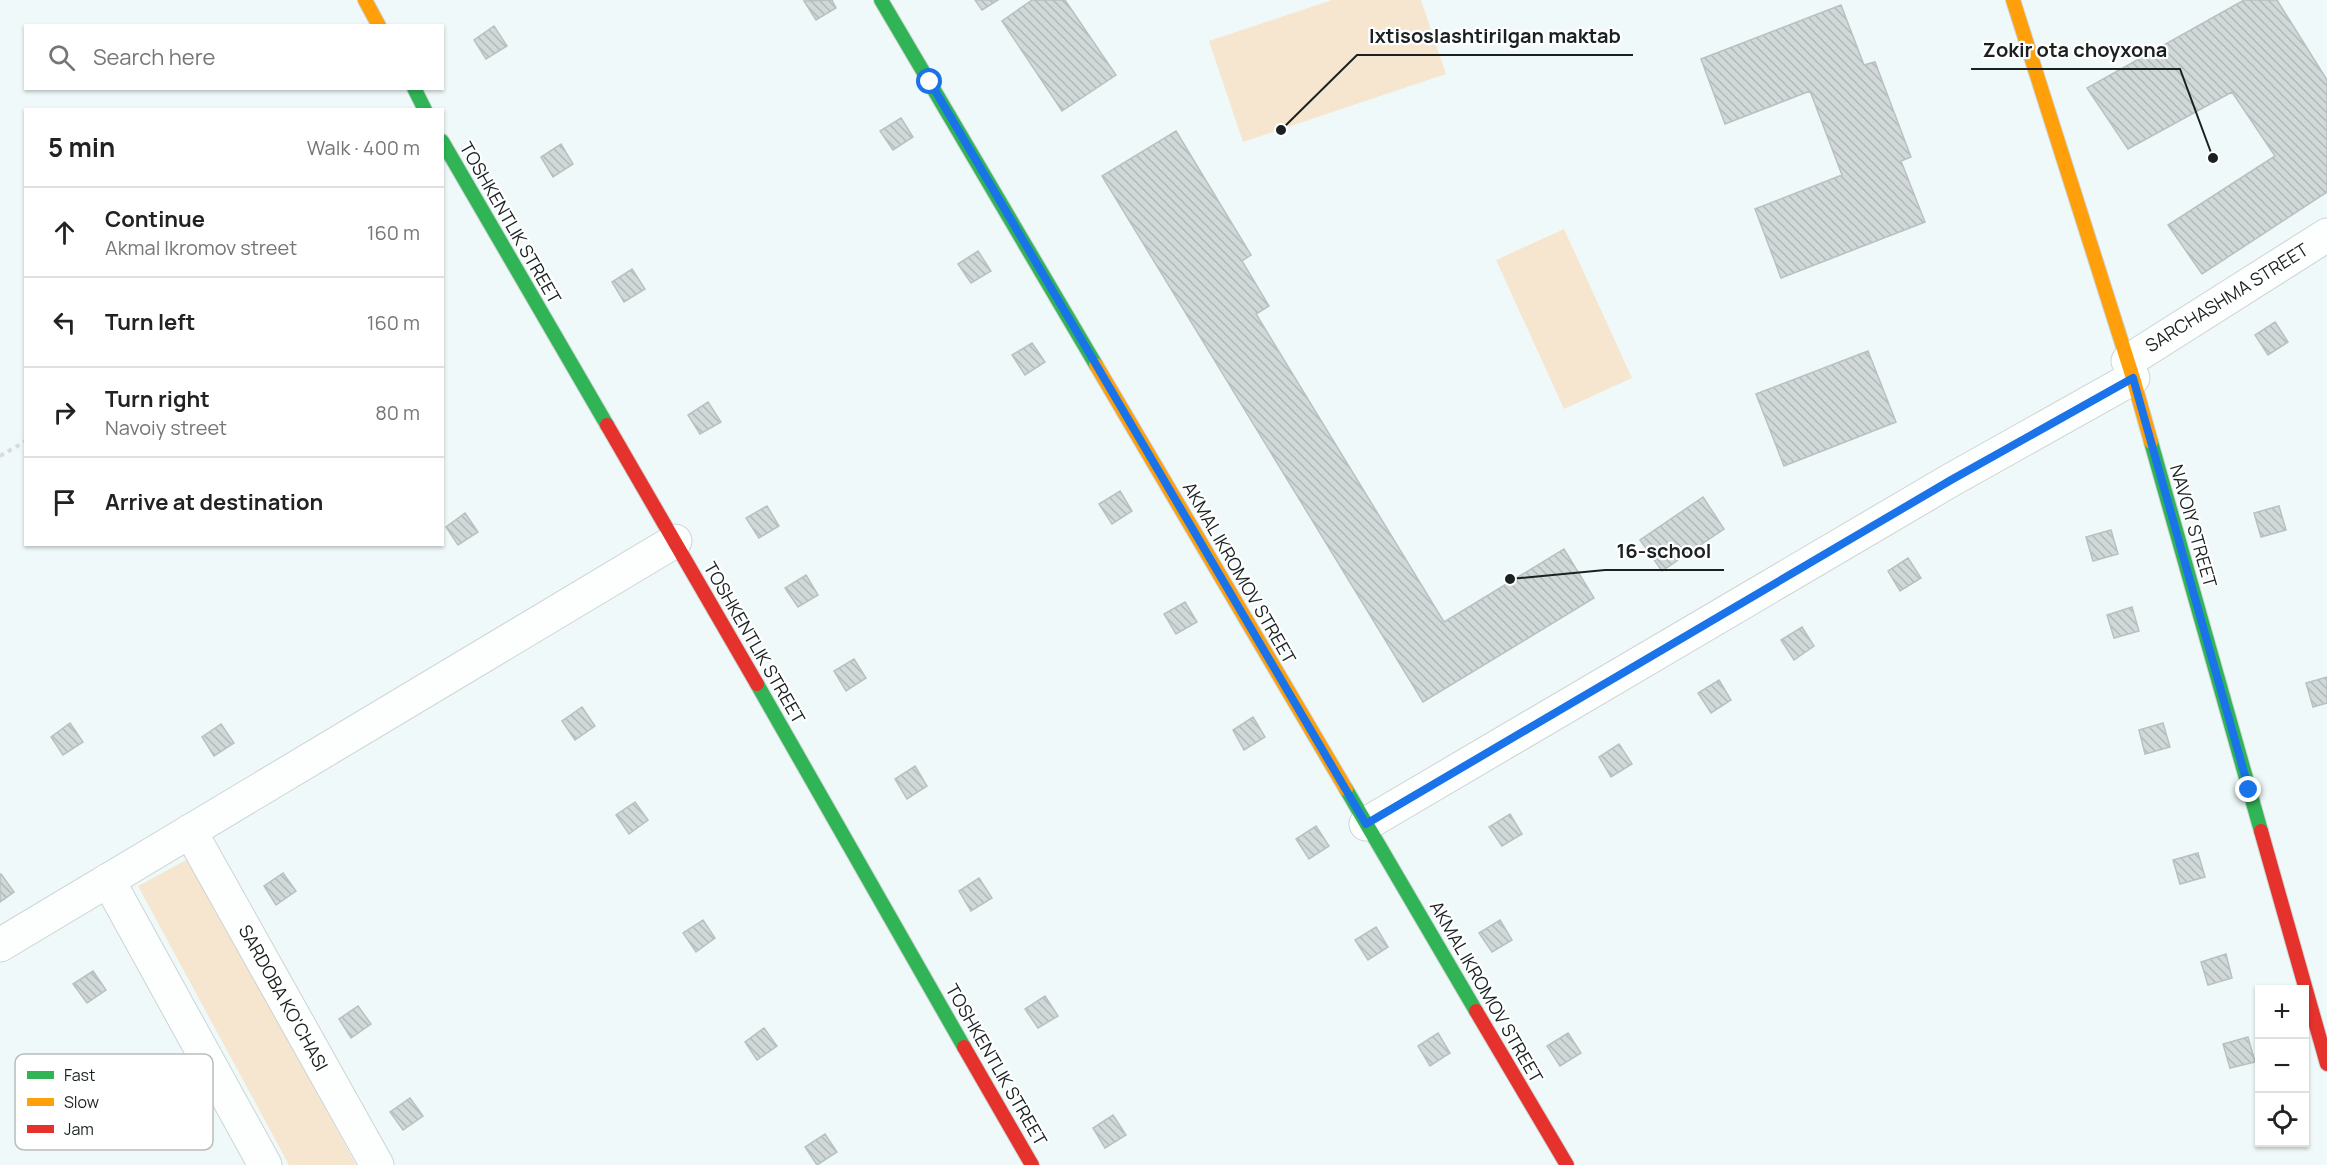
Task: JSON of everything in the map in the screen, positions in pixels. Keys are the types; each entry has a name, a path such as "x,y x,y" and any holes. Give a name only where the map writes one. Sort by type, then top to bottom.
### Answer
{"street":[{"path":"365,0 378,24"},
{"name":"AKMAL IKROMOV STREET","path":"881,0 1567,1165"},
{"name":"NAVOIY STREET","path":"2013,0 2130,369 2327,1064"},
{"path":"415,90 424,108"},
{"name":"TOSHKENTLIK STREET","path":"444,144 675,541 1032,1165"},
{"name":"SARCHASHMA STREET","path":"1366,824 1941,486 2130,369 2327,235"},
{"path":"0,945 675,541"},
{"name":"SARDOBA KO'CHASI","path":"190,831 377,1165"},
{"path":"108,880 204,1054"},
{"path":"213,1071 265,1165"}],"path":[{"path":"0,456 24,442"}],"shaded area":[{"path":"1332,0 1421,0 1446,74 1243,142 1209,41"},
{"path":"1564,229 1632,378 1564,409 1496,260"},
{"path":"190,858 356,1165 289,1165 138,886"}],"building":[{"path":"832,0 836,8 816,20 804,1"},
{"path":"975,0 998,0 982,10"},
{"path":"1032,0 1065,0 1116,75 1062,111 1002,21"},
{"path":"2244,0 2277,0 2327,80 2327,192 2202,274 2168,225 2275,156 2232,92 2128,149 2087,88"},
{"path":"1841,5 1864,65 1875,62 1911,157 1901,161 1925,222 1781,278 1755,209 1842,175 1810,91 1725,124 1701,59"},
{"path":"494,26 507,46 486,59 474,40"},
{"path":"901,118 913,137 893,150 880,131"},
{"path":"1176,131 1251,255 1242,261 1269,306 1256,314 1444,622 1564,549 1594,598 1423,702 1102,176"},
{"path":"561,144 573,164 553,177 541,157"},
{"path":"978,251 991,271 971,283 958,264"},
{"path":"632,269 645,289 624,302 612,282"},
{"path":"2275,322 2288,342 2268,355 2255,335"},
{"path":"1032,343 1045,362 1025,375 1012,355"},
{"path":"1868,351 1896,422 1784,466 1756,394"},
{"path":"708,402 721,422 700,434 688,415"},
{"path":"1120,491 1132,511 1112,524 1099,504"},
{"path":"1703,497 1724,529 1662,571 1640,540"},
{"path":"767,506 779,526 759,538 746,518"},
{"path":"2279,506 2286,530 2261,537 2254,513"},
{"path":"465,513 478,532 458,545 446,527"},
{"path":"2111,530 2118,554 2093,561 2086,537"},
{"path":"1908,558 1921,578 1900,591 1888,571"},
{"path":"806,575 818,595 798,607 785,588"},
{"path":"1185,602 1197,622 1176,634 1164,614"},
{"path":"2132,607 2139,631 2114,638 2107,615"},
{"path":"1802,627 1814,646 1794,660 1781,640"},
{"path":"854,659 866,678 846,691 834,671"},
{"path":"2327,677 2327,703 2313,707 2306,683"},
{"path":"1719,680 1731,700 1711,713 1698,693"},
{"path":"582,707 595,726 575,740 562,721"},
{"path":"1253,717 1265,737 1244,750 1233,730"},
{"path":"70,723 83,742 63,755 51,737"},
{"path":"2163,723 2170,747 2145,754 2139,730"},
{"path":"221,724 234,743 214,756 202,737"},
{"path":"1619,744 1632,764 1611,777 1599,757"},
{"path":"915,766 927,786 907,799 895,779"},
{"path":"635,802 648,820 629,834 616,815"},
{"path":"1510,814 1522,834 1502,846 1489,827"},
{"path":"1316,826 1329,846 1309,859 1296,839"},
{"path":"2198,853 2205,877 2180,884 2173,860"},
{"path":"283,873 296,891 276,905 264,886"},
{"path":"0,875 14,892 0,902"},
{"path":"979,878 992,898 971,911 959,891"},
{"path":"703,920 715,938 696,952 683,933"},
{"path":"1500,920 1512,940 1492,952 1479,933"},
{"path":"1376,927 1388,947 1368,960 1355,940"},
{"path":"2226,954 2232,978 2208,985 2201,962"},
{"path":"93,971 106,990 87,1003 73,984"},
{"path":"1045,996 1058,1016 1038,1028 1025,1009"},
{"path":"358,1006 371,1024 351,1038 339,1019"},
{"path":"764,1028 777,1046 757,1060 745,1042"},
{"path":"1438,1033 1450,1053 1430,1066 1418,1046"},
{"path":"1568,1033 1581,1053 1560,1066 1547,1046"},
{"path":"2248,1037 2255,1062 2230,1068 2223,1044"},
{"path":"410,1098 423,1116 403,1130 390,1112"},
{"path":"1113,1115 1126,1135 1105,1148 1093,1128"},
{"path":"825,1134 837,1152 817,1165 805,1147"}],"traffic: fast":[{"path":"881,0 1096,365"},
{"path":"415,90 424,108"},
{"path":"444,144 607,425"},
{"path":"2151,442 2261,831"},
{"path":"757,684 964,1047"},
{"path":"1346,789 1476,1011"}],"traffic: slow":[{"path":"365,0 378,24"},
{"path":"2013,0 2133,378 2151,442"},
{"path":"1096,365 1346,789"}],"traffic: jam":[{"path":"607,425 757,684"},
{"path":"2261,831 2327,1064"},
{"path":"1476,1011 1567,1165"},
{"path":"964,1047 1032,1165"}],"place":[{"name":"Ixtisoslashtirilgan maktab","path":"1281,130"},
{"name":"Zokir ota choyxona","path":"2213,158"},
{"name":"16-school","path":"1510,579"}],"route":[{"path":"930,82 1366,824 1951,480 2133,378 2249,790"}]}
